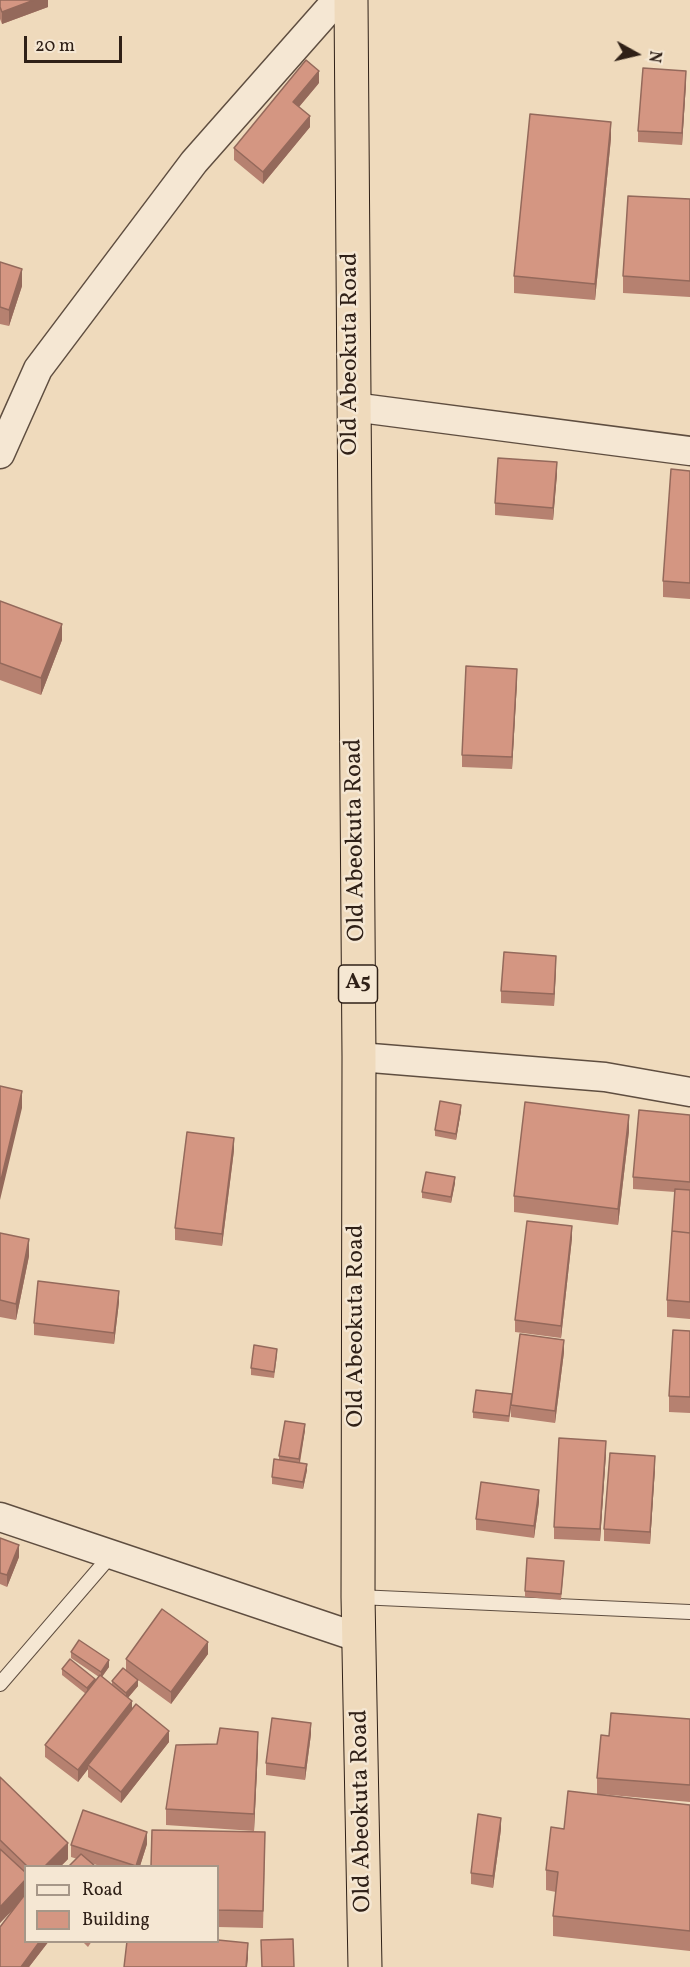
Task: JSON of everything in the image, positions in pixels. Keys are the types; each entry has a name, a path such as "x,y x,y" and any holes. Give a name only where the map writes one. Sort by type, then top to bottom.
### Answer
{"highway":[{"name":"Old Abeokuta Road","path":"351,0 352,406 359,1057 358,1597 365,1967"}],"street":[{"path":"0,454 38,369 194,162 337,0"},
{"path":"352,406 690,451"},
{"path":"359,1057 605,1077 690,1092"},
{"path":"0,1517 360,1638"}],"lane":[{"path":"0,1684 112,1554"},
{"path":"358,1597 690,1612"}],"building":[{"path":"0,0 34,0 2,12"},
{"path":"306,60 319,71 293,102 310,116 263,172 234,148"},
{"path":"643,68 686,71 682,133 638,131"},
{"path":"530,114 611,122 595,284 514,276"},
{"path":"628,196 690,199 690,281 623,276"},
{"path":"0,262 22,269 9,310 0,307"},
{"path":"498,458 557,462 553,508 495,503"},
{"path":"671,469 690,471 690,583 663,581"},
{"path":"0,601 62,624 41,678 0,663"},
{"path":"466,666 517,669 512,757 462,755"},
{"path":"504,952 556,956 554,994 501,991"},
{"path":"0,1086 22,1091 0,1184"},
{"path":"440,1101 461,1105 456,1134 435,1130"},
{"path":"525,1102 629,1115 618,1209 514,1196"},
{"path":"639,1110 690,1115 690,1182 633,1177"},
{"path":"187,1132 234,1138 222,1234 175,1228"},
{"path":"426,1172 455,1177 451,1197 422,1192"},
{"path":"675,1189 690,1190 690,1233 672,1231"},
{"path":"527,1221 572,1226 561,1326 515,1320"},
{"path":"672,1231 690,1233 690,1302 667,1300"},
{"path":"0,1233 29,1239 16,1304 0,1300"},
{"path":"38,1281 119,1291 114,1333 34,1323"},
{"path":"673,1330 690,1331 690,1397 669,1396"},
{"path":"520,1334 564,1340 555,1411 511,1405"},
{"path":"254,1345 277,1349 274,1372 251,1368"},
{"path":"476,1390 512,1394 509,1416 473,1412"},
{"path":"285,1421 305,1424 299,1459 279,1456"},
{"path":"559,1438 606,1441 600,1529 554,1527"},
{"path":"610,1453 655,1456 650,1532 604,1529"},
{"path":"274,1459 307,1464 303,1482 272,1477"},
{"path":"481,1482 539,1490 534,1526 476,1519"},
{"path":"0,1538 19,1545 7,1575 0,1573"},
{"path":"527,1558 564,1561 561,1594 525,1591"},
{"path":"162,1609 208,1642 171,1692 126,1659"},
{"path":"79,1640 109,1660 101,1672 71,1652"},
{"path":"70,1659 95,1679 87,1688 62,1669"},
{"path":"123,1668 138,1680 126,1693 112,1681"},
{"path":"100,1675 132,1701 78,1770 45,1745"},
{"path":"136,1704 169,1731 121,1792 88,1765"},
{"path":"611,1713 690,1719 690,1785 597,1778 601,1735 609,1736"},
{"path":"272,1718 311,1723 305,1768 266,1763"},
{"path":"220,1728 258,1732 254,1814 166,1809 176,1745 217,1744"},
{"path":"0,1777 68,1843 46,1865 26,1865 0,1840"},
{"path":"568,1791 690,1805 690,1931 553,1916 558,1872 546,1870 551,1827 564,1829"},
{"path":"83,1810 147,1832 136,1865 71,1845"},
{"path":"478,1814 501,1818 493,1876 471,1873"},
{"path":"152,1830 265,1832 263,1911 219,1910 219,1865 151,1865"},
{"path":"0,1849 24,1871 24,1881 0,1907"},
{"path":"81,1854 94,1865 70,1865"},
{"path":"24,1896 24,1943 39,1943 21,1967 0,1967 0,1927"},
{"path":"293,1939 294,1967 262,1967 261,1940"},
{"path":"219,1940 248,1943 246,1967 124,1967 127,1943 219,1943"}]}
